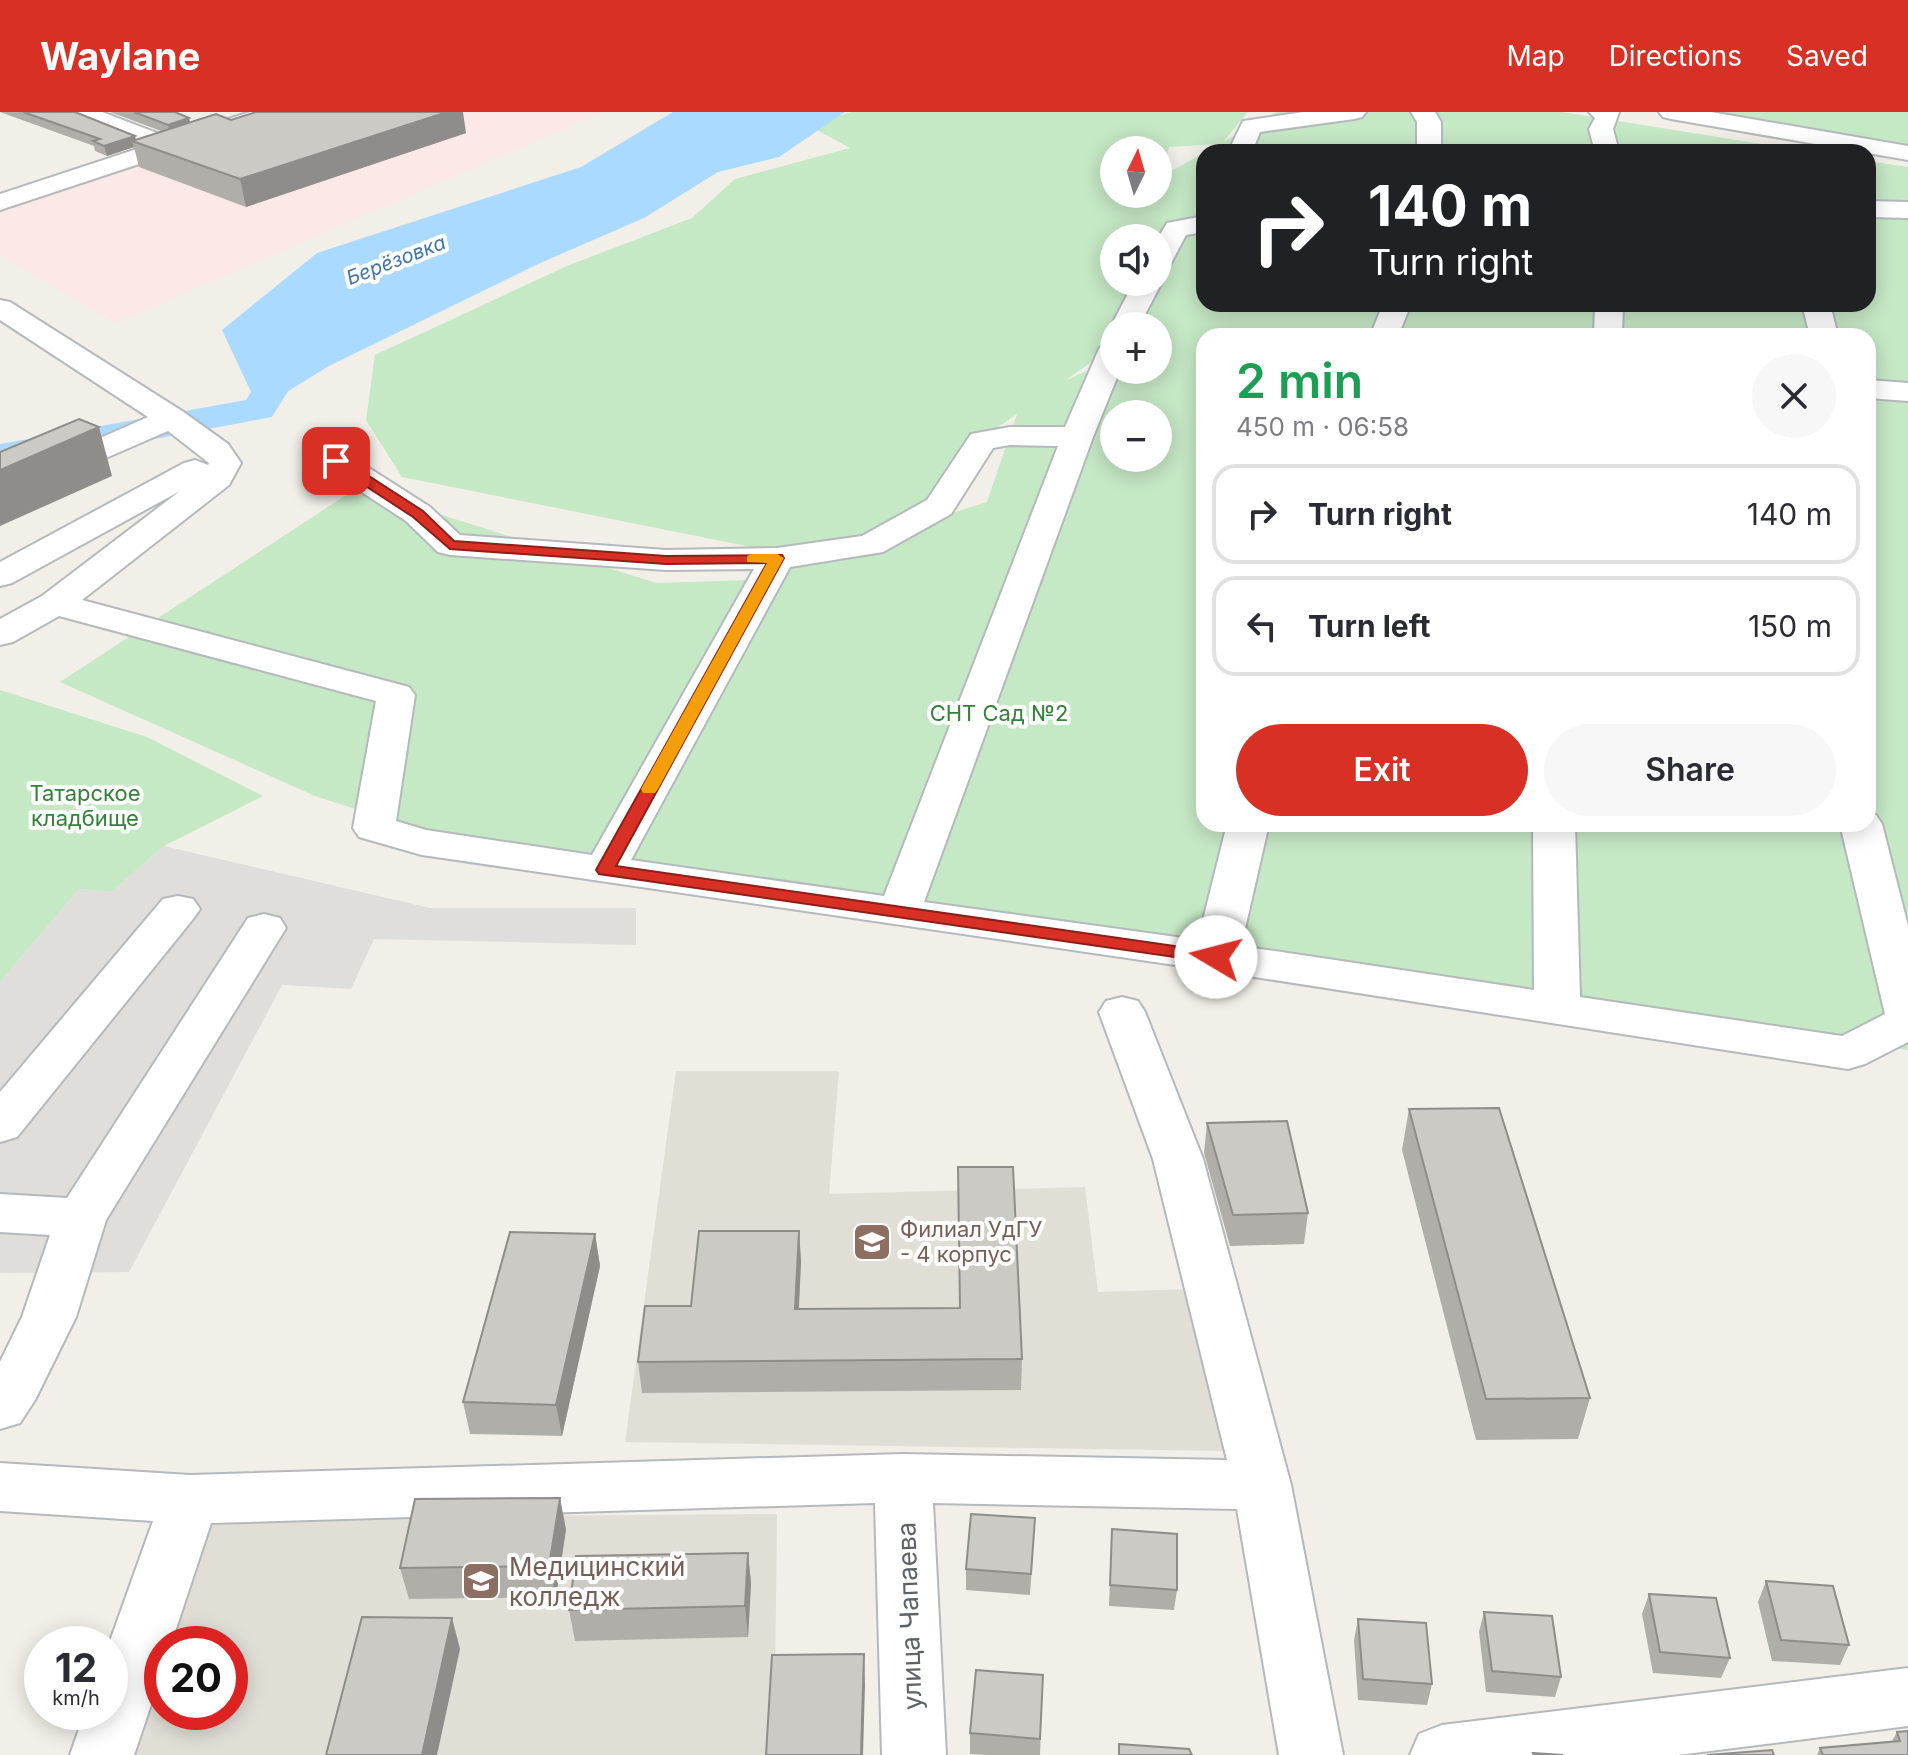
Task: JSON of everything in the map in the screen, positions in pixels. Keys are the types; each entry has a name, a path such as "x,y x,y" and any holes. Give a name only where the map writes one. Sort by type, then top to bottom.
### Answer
{"street":[{"path":"81,112 168,146"},
{"path":"0,202 273,112"},
{"path":"1243,144 1251,126 1354,112"},
{"path":"1423,112 1429,122 1429,144"},
{"path":"1601,112 1609,114 1601,129 1605,144"},
{"path":"1671,112 1856,144"},
{"path":"1876,147 1908,153"},
{"path":"1876,209 1908,210"},
{"path":"1172,237 1176,229 1196,225"},
{"path":"0,308 171,418 220,453 225,463 218,478 55,604 0,634"},
{"path":"899,912 1100,382"},
{"path":"1876,390 1908,392"},
{"path":"0,494 171,418"},
{"path":"336,461 418,514 450,545 666,560 777,558 871,545 925,515 939,507 982,441 1010,436 1077,437"},
{"path":"0,576 220,453"},
{"path":"605,870 777,558"},
{"path":"55,604 396,695 374,828 422,842 1216,957 1848,1053 1896,1029 1908,1017 1863,832"},
{"path":"1216,957 1246,832"},
{"path":"1554,832 1557,1009"},
{"path":"0,1125 178,909"},
{"path":"0,1407 24,1374 52,1314 81,1218 264,928"},
{"path":"1122,1012 1178,1159 1262,1485 1311,1755"},
{"path":"0,1213 81,1218"},
{"path":"0,1487 190,1499 903,1478 1262,1485"},
{"name":"улица Чапаева","path":"903,1478 914,1755"},
{"path":"102,1755 190,1499"},
{"path":"1442,1755 1908,1697"}],"shaded area":[{"path":"286,112 602,112 115,323 0,255 0,209"},
{"path":"164,846 430,908 636,908 636,945 374,939 351,989 282,985 129,1272 0,1273 0,982 79,889 111,892"},
{"name":"Филиал УдГУ - 4 корпус","path":"676,1071 839,1071 829,1194 1085,1187 1098,1292 1191,1289 1225,1451 625,1442"},
{"name":"Медицинский колледж","path":"777,1514 771,1755 133,1755 144,1719 144,1730 248,1730 248,1626 172,1626 205,1518"}],"green space":[{"name":"СНТ Сад №2","path":"851,112 1248,112 1223,142 1276,112 1562,112 1761,144 1196,144 1172,147 1172,136 1100,136 1100,208 1172,208 1172,171 1196,157 1196,312 1876,312 1876,162 1908,167 1908,1050 458,842 315,796 60,682 357,488 656,583 751,580 874,539 767,550 402,477 366,420 375,355 567,266 692,218 735,179 850,148 810,126","holes":["1100,224 1172,224 1172,296 1152,296 1146,312 1172,312 1172,384 1100,384 1100,365 1066,380 1100,356 1100,312 1126,312 1139,296 1100,296","1017,414 987,502 943,516 985,436"]},
{"path":"1697,112 1908,112 1908,148"},
{"name":"Татарское кладбище","path":"0,690 147,737 263,796 164,846 111,892 79,889 0,982"}],"water":[{"path":"673,112 845,112 779,157 718,172 644,218 538,264 329,366 259,409 222,330 317,253 581,167"}],"building":[{"path":"23,112 75,112 135,136 104,146 93,141 100,139"},
{"path":"134,112 175,112 189,118 168,125"},
{"path":"256,112 447,112 240,179 132,141 216,114 231,120"},
{"path":"79,419 99,427 0,470 0,452"},
{"path":"1499,1108 1590,1398 1486,1399 1409,1109"},
{"path":"1287,1121 1308,1213 1233,1215 1207,1123"},
{"path":"958,1167 1013,1167 1022,1359 638,1362 645,1306 691,1306 699,1231 799,1231 795,1309 960,1308"},
{"path":"510,1232 595,1234 556,1405 463,1402"},
{"path":"560,1498 549,1566 400,1568 415,1499"},
{"path":"971,1514 1035,1518 1031,1574 966,1569"},
{"path":"1112,1529 1177,1534 1177,1590 1110,1585"},
{"path":"748,1553 745,1606 569,1610 576,1556"},
{"path":"1766,1581 1833,1586 1849,1645 1781,1640"},
{"path":"1649,1594 1716,1598 1730,1658 1660,1652"},
{"path":"1484,1612 1552,1616 1561,1677 1492,1671"},
{"path":"362,1617 452,1618 422,1755 326,1755"},
{"path":"1358,1619 1426,1623 1432,1684 1363,1679"},
{"path":"864,1654 861,1755 766,1755 772,1655"},
{"path":"976,1670 1043,1675 1040,1739 970,1733"},
{"path":"1908,1731 1908,1755 1823,1755 1820,1748 1900,1741 1897,1732"},
{"path":"1119,1744 1189,1749 1192,1755 1119,1755"},
{"path":"1772,1750 1774,1755 1707,1755"}],"waterway":[{"name":"Берёзовка","path":"0,456 259,409 298,346"}],"slow traffic":[{"path":"649,789 777,558 752,559"}],"place":[{"name":"Филиал УдГУ - 4 корпус","path":"872,1242"},
{"name":"Медицинский колледж","path":"481,1581"}],"route":[{"path":"336,461 418,514 450,545 666,560 777,558 605,870 1216,957"}]}
